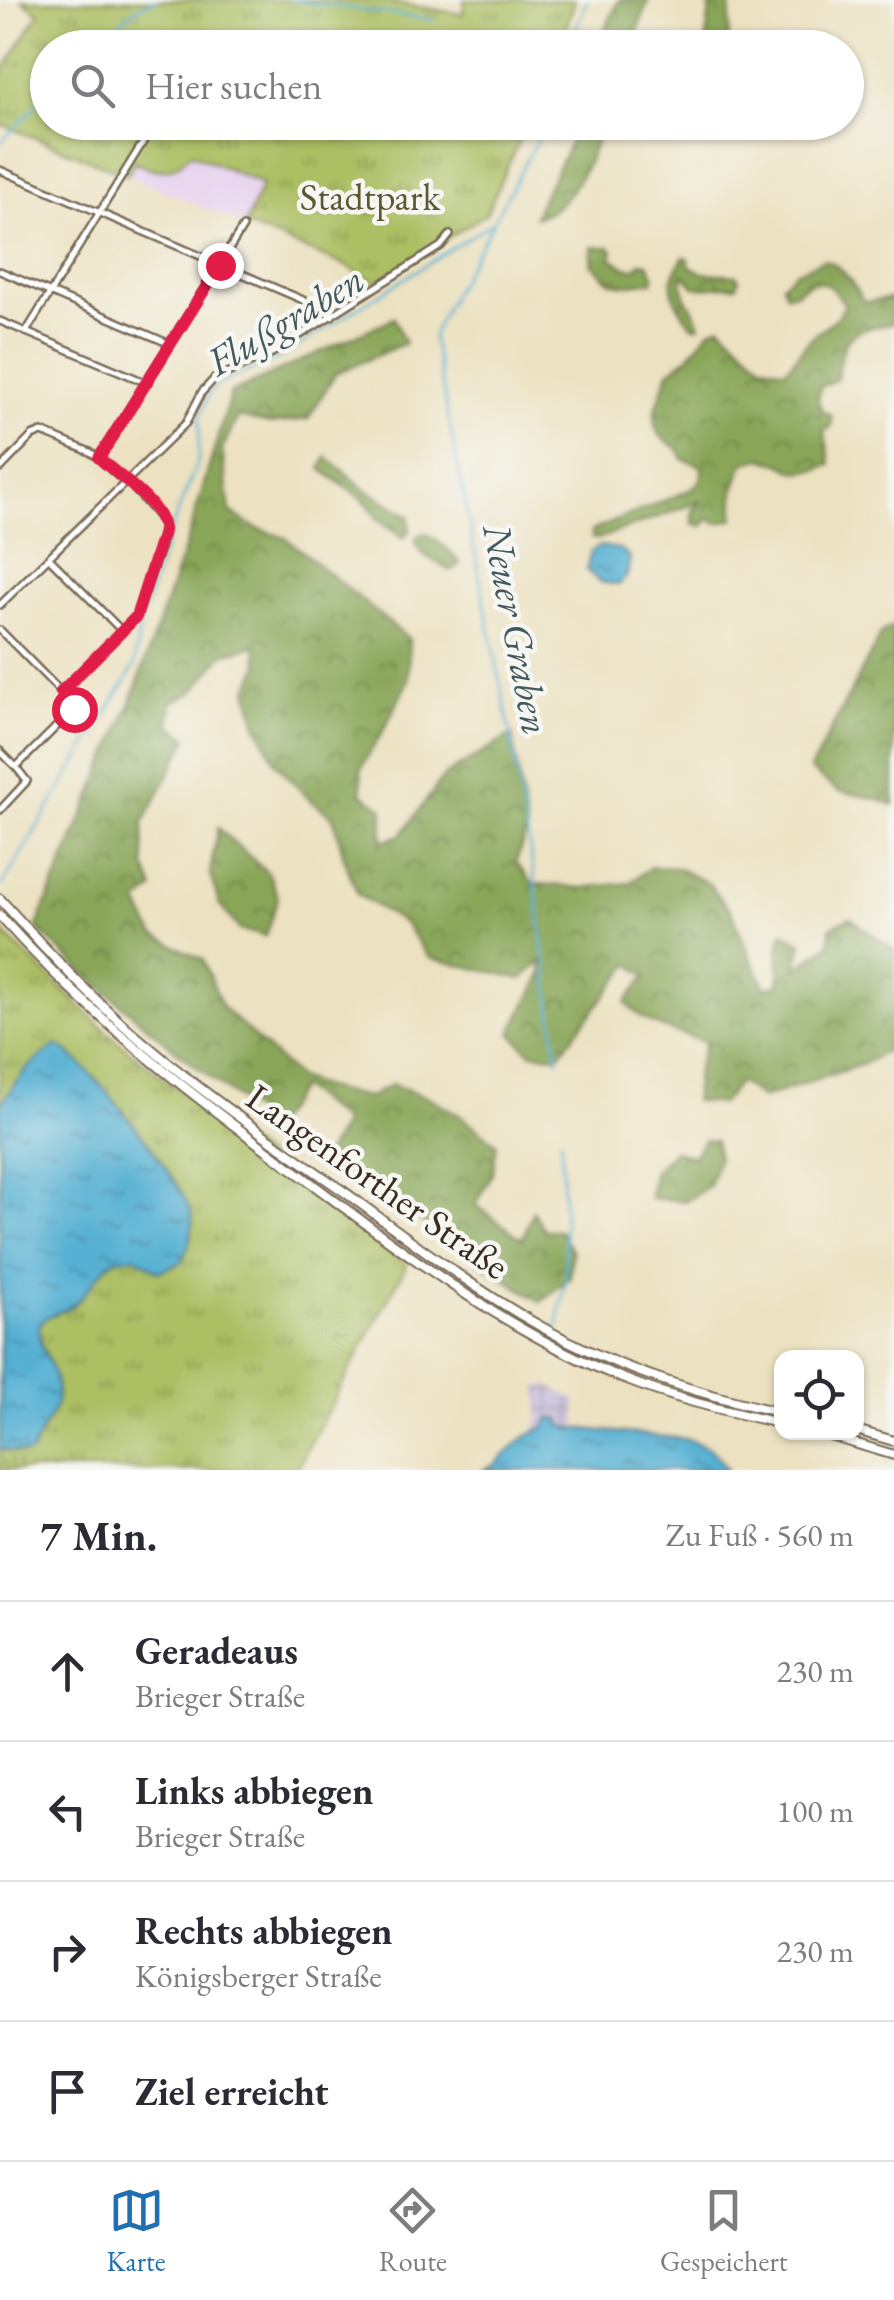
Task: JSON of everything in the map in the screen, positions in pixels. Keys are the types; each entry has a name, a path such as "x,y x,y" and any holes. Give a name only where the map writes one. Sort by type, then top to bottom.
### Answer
{"main road":[{"name":"Langenforther Straße","path":"0,899 82,987 157,1054 275,1144 510,1309 624,1367 718,1398 774,1411"},
{"name":"Langenforther Straße","path":"0,916 51,972 151,1062 471,1298 534,1336 620,1377 681,1398 774,1422"},
{"path":"864,1433 894,1442"},
{"path":"844,1440 894,1454"}],"street":[{"path":"26,332 144,140"},
{"path":"0,170 324,309 332,316"},
{"path":"99,458 243,227"},
{"path":"0,605 186,423 202,392 214,379 256,362 332,316 441,246 450,236"},
{"path":"0,271 170,344"},
{"path":"0,321 147,383"},
{"path":"0,469 38,432 99,458 161,516 164,529 139,612 61,692"},
{"path":"49,558 122,631"},
{"path":"0,630 73,705 72,712 16,767"},
{"path":"0,751 26,778 26,785 0,810"}],"shaded area":[{"path":"190,153 262,184 245,225 127,175 135,162"},
{"path":"538,1386 549,1386 576,1400 577,1428 535,1431 539,1419"}],"green space":[{"name":"Stadtpark","path":"22,0 375,0 463,14 464,0 575,0 565,30 30,30 30,136 0,124 0,76 39,13"},
{"path":"619,0 649,0 638,30 605,30"},
{"path":"711,0 731,0 729,30 707,30"},
{"name":"Stadtpark","path":"40,140 519,140 486,214 377,282 245,225 262,184 191,153 165,170 135,162 127,175"},
{"path":"570,140 596,140 570,193 547,213 534,217 544,193"},
{"path":"592,247 610,247 611,258 626,267 635,269 641,262 648,263 653,282 626,285 610,281 591,264"},
{"path":"683,257 703,273 736,275 739,279 737,286 694,287 683,273 685,296 700,326 694,326 686,317 673,293 673,278"},
{"path":"823,260 842,271 864,302 894,298 894,321 850,337 837,379 820,387 818,401 832,420 830,428 824,430 831,465 796,472 763,459 744,463 734,489 734,519 718,523 709,519 703,526 693,524 693,510 702,501 592,538 591,531 692,489 701,480 702,466 683,459 655,427 655,412 669,371 720,325 762,364 785,370 845,306 824,283 811,283 796,293 786,294 782,284 795,272"},
{"path":"394,318 405,343 335,374 308,419 270,424 238,417 222,449 230,512 256,528 286,538 409,639 408,681 361,768 362,794 383,808 382,841 401,835 444,776 512,735 527,829 516,862 532,883 581,888 629,883 651,867 678,868 708,883 731,911 767,989 780,982 778,952 783,932 802,943 796,969 830,944 830,927 850,918 894,950 894,1046 863,1064 762,1098 739,1082 721,1104 694,1101 697,1069 706,1042 663,1028 626,1002 646,976 630,964 558,1056 531,1053 511,1033 542,975 543,961 522,979 429,958 405,924 358,895 333,817 307,797 275,762 256,722 248,689 259,666 256,646 225,653 192,693 172,702 170,724 188,738 143,824 145,866 154,889 138,903 154,935 203,960 222,1007 298,1078 369,1097 392,1084 430,1098 460,1115 497,1144 493,1171 476,1205 522,1239 533,1211 544,1230 559,1230 572,1251 570,1278 541,1302 371,1186 321,1162 344,1122 300,1087 274,1126 152,1030 36,928 131,702 188,538 231,393"},
{"path":"327,457 363,488 409,516 410,531 403,538 378,519 366,502 321,469"},
{"path":"426,533 460,564 451,571 423,554 415,541"},
{"path":"894,626 894,805 838,791 810,770 882,632"},
{"path":"218,828 269,874 278,897 266,936 240,930 219,904 210,872"},
{"path":"0,930 116,1040 407,1264 296,1470 0,1470"},
{"path":"704,1140 715,1141 718,1159 709,1186 686,1201 650,1198 653,1172 674,1151 693,1156"}],"water":[{"path":"601,546 619,549 630,558 627,576 618,585 600,582 586,570 591,551"},
{"path":"56,1045 88,1071 155,1152 186,1202 192,1229 182,1262 159,1272 136,1257 113,1261 76,1302 41,1323 39,1334 56,1382 56,1403 32,1452 24,1454 0,1449 0,1104 27,1068"},
{"path":"550,1419 559,1419 565,1427 688,1439 707,1447 727,1470 482,1470 494,1465 527,1435 544,1428"}],"waterway":[{"path":"112,30 130,13 156,0"},
{"path":"290,0 433,20"},
{"name":"Flußgraben","path":"575,30 587,0"},
{"path":"0,143 30,112"},
{"name":"Flußgraben","path":"2,886 134,667 140,623 198,461 200,415 211,390 281,357 493,222 537,140"},
{"name":"Neuer Graben","path":"493,223 455,289 433,340 508,721 535,880 558,1060"},
{"name":"Neuer Graben","path":"557,1328 566,1278 561,1140"}],"route":[{"path":"74,709 61,692 136,617 164,529 161,516 99,458 220,265"}]}
